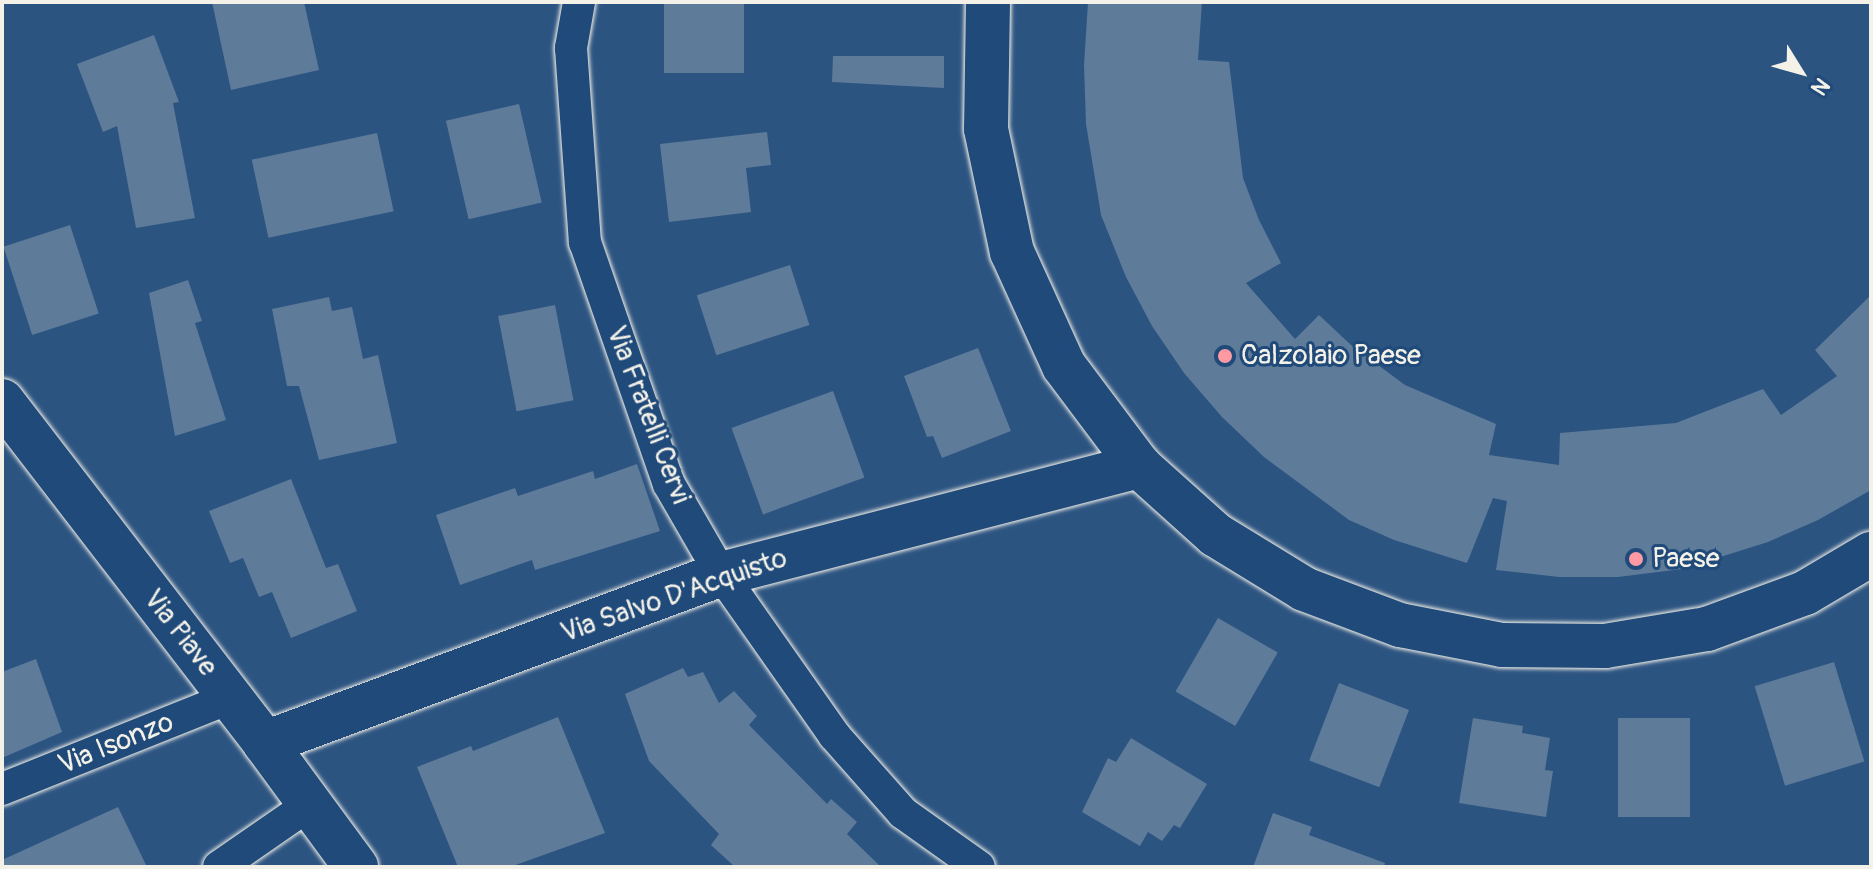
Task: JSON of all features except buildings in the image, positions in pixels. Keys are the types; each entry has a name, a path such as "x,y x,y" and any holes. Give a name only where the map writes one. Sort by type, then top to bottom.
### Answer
{"street":[{"name":"Via Fratelli Cervi","path":"579,2 571,48 585,242 669,484 721,574 834,735 903,813 979,867"},
{"path":"988,2 986,129 1012,252 1064,366 1139,466 1216,535 1304,589 1400,625 1502,645 1605,646 1707,629 1805,593 1871,554"},
{"name":"Via Piave","path":"4,408 265,743 356,867"},
{"name":"Via Salvo D'Acquisto","path":"265,743 721,574 1139,466"},
{"name":"Via Isonzo","path":"2,789 230,698"},
{"path":"219,867 310,804"}],"place":[{"name":"Calzolaio Paese","path":"1225,356"},
{"name":"Paese","path":"1636,559"}]}
